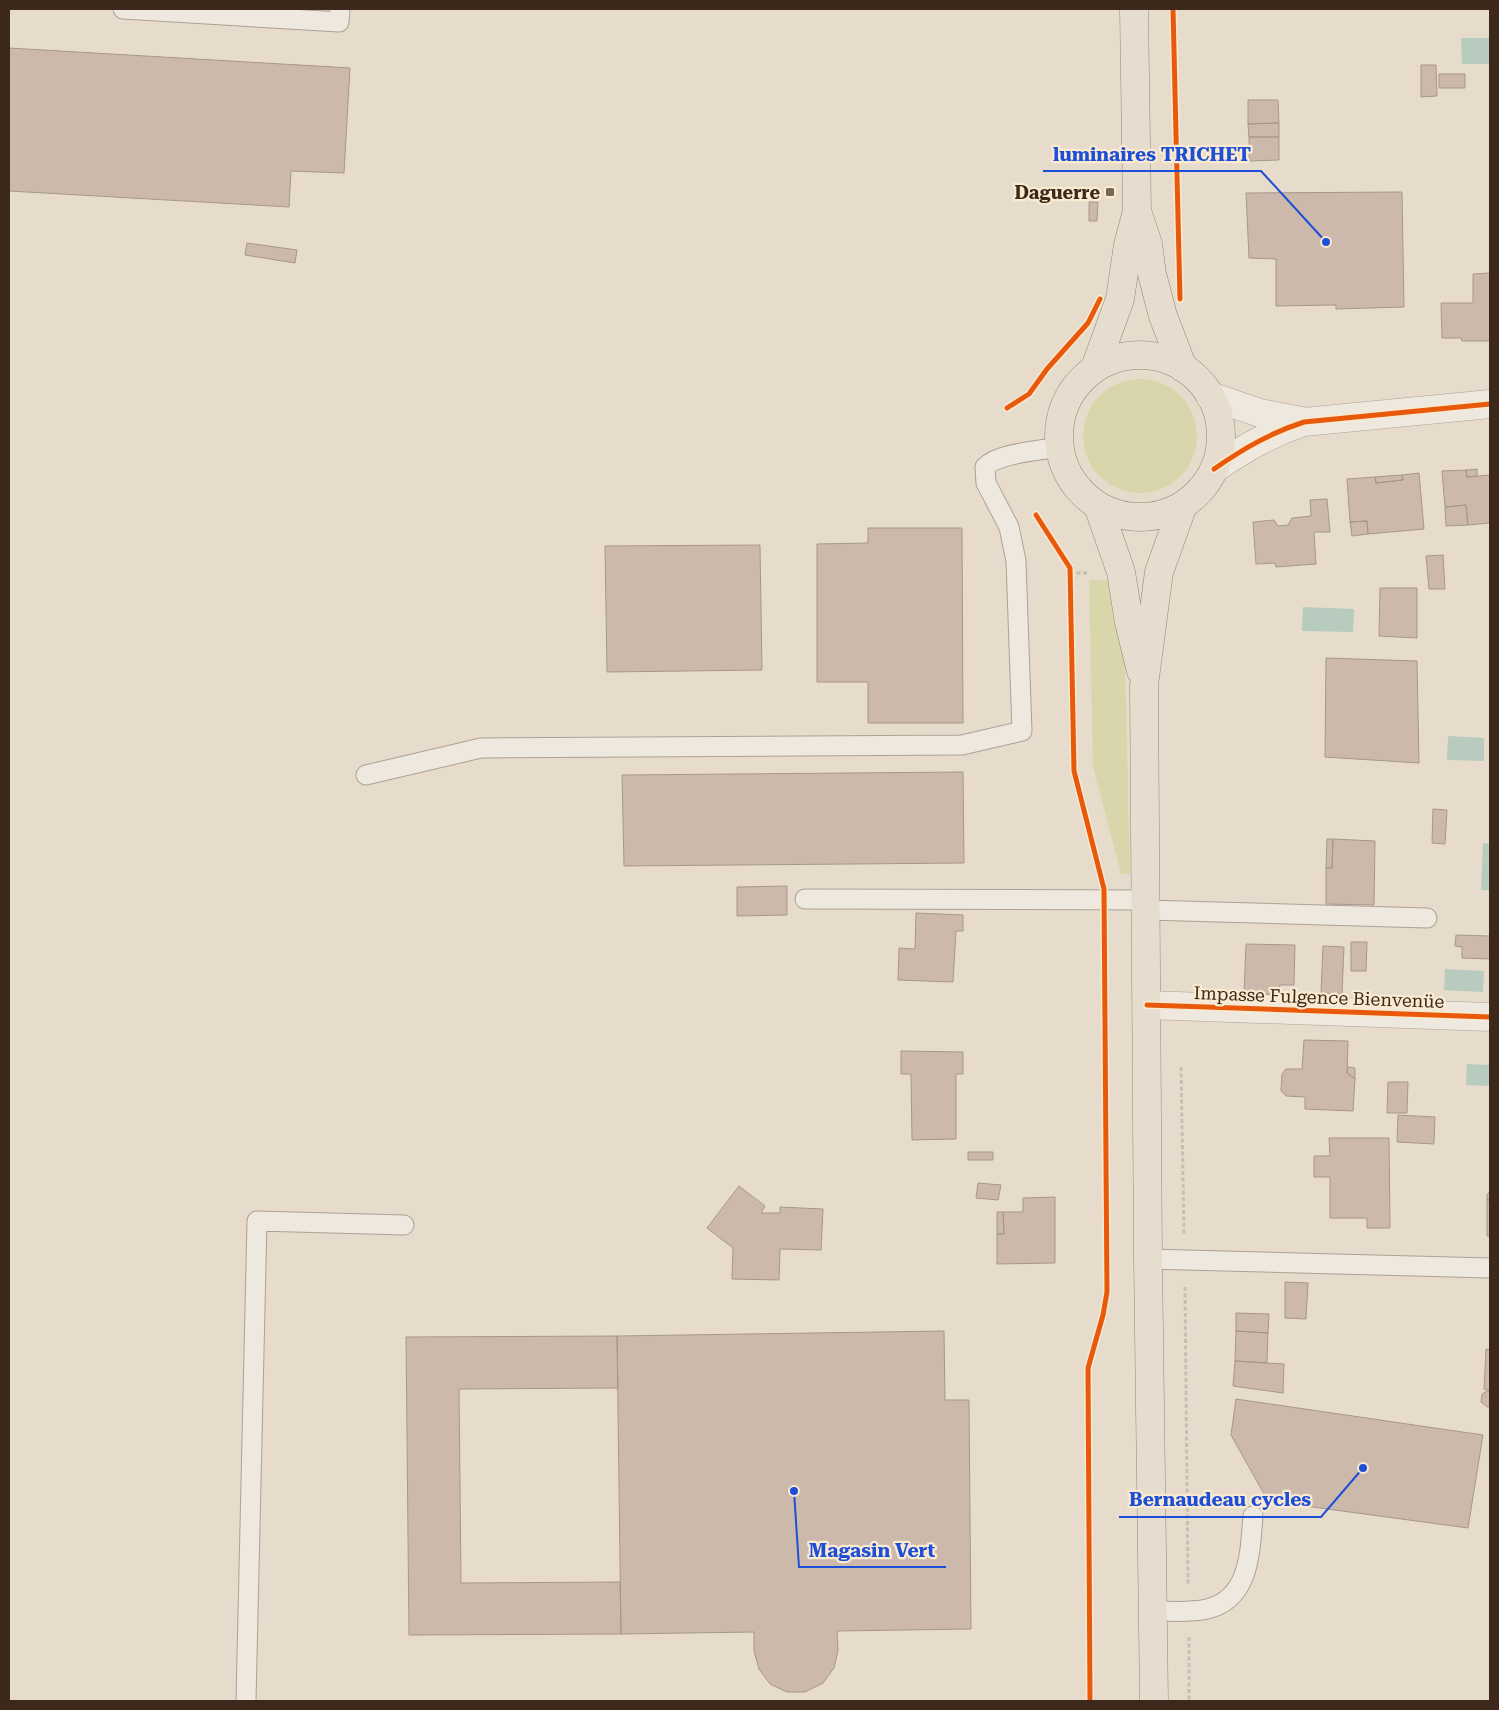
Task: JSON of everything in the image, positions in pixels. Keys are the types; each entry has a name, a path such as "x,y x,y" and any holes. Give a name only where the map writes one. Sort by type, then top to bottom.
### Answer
{"main road":[{"path":"1095,368 1120,299 1128,245 1137,211 1134,9"},
{"path":"1137,211 1148,244 1152,274 1163,316 1184,368"},
{"path":"1140,355 1163,358 1184,368 1198,380 1210,396 1219,420 1220,444 1214,469 1201,489 1183,505 1163,514 1141,518 1118,515 1098,506 1071,481 1059,447 1061,416 1068,398 1080,381 1095,368 1116,358 1140,355"},
{"path":"1154,1701 1148,1259 1144,684 1159,572 1183,505"},
{"path":"1098,506 1121,572 1129,622 1144,684"}],"street":[{"path":"1210,396 1260,413 1304,422"},
{"path":"1214,469 1252,443 1278,430 1304,422 1490,404"},
{"name":"Impasse Fulgence Bienvenüe","path":"1147,1006 1490,1017"}],"lane":[{"path":"123,9 339,22 340,9"},
{"path":"366,775 481,748 962,744 1022,731 1016,561 1009,527 986,483 985,467 991,460 1002,457 1059,447"},
{"path":"805,899 1146,905 1427,918"},
{"path":"246,1701 257,1221 404,1225"},
{"path":"1148,1259 1490,1268"},
{"path":"1152,1611 1208,1609 1222,1602 1242,1582 1249,1565 1253,1516"}],"path":[{"path":"1181,1065 1185,1260 1189,1701"}],"shaded area":[{"path":"1461,38 1490,38 1490,64 1462,64"},
{"path":"1140,379 1162,384 1180,396 1192,414 1197,436 1192,458 1180,476 1162,488 1140,493 1118,488 1100,476 1088,458 1083,436 1088,414 1100,396 1118,384"},
{"path":"1089,580 1112,580 1125,654 1130,874 1121,874 1093,766"},
{"path":"1303,607 1354,609 1353,632 1302,631"},
{"path":"1448,736 1484,738 1484,761 1447,760"},
{"path":"1483,843 1490,844 1490,890 1481,890"},
{"path":"1445,969 1484,971 1483,992 1444,990"},
{"path":"1467,1064 1490,1065 1490,1086 1466,1085"}],"building":[{"path":"9,48 350,68 344,173 291,171 289,207 9,191"},
{"path":"1421,65 1436,65 1437,96 1421,97"},
{"path":"1439,74 1465,74 1465,88 1439,88"},
{"path":"1248,100 1278,100 1279,123 1248,124"},
{"path":"1279,123 1279,137 1249,137 1248,124"},
{"path":"1249,137 1279,137 1279,160 1249,161"},
{"path":"1402,192 1404,307 1336,309 1336,305 1276,306 1276,259 1249,258 1246,193"},
{"path":"1089,202 1098,202 1097,221 1089,221"},
{"path":"247,243 297,250 295,263 245,255"},
{"path":"1490,273 1490,341 1462,341 1461,338 1442,338 1441,303 1473,303 1473,274"},
{"path":"1477,469 1477,476 1467,477 1466,470"},
{"path":"1466,470 1467,477 1490,475 1490,523 1468,525 1466,505 1445,507 1442,471"},
{"path":"1419,473 1424,529 1368,534 1367,521 1350,522 1347,479 1375,477 1376,483 1403,480 1402,475"},
{"path":"1402,475 1403,480 1376,483 1375,477"},
{"path":"1327,499 1330,532 1314,532 1316,564 1276,567 1275,563 1256,564 1253,522 1274,520 1278,526 1288,525 1292,518 1311,516 1310,500"},
{"path":"1466,505 1468,525 1446,526 1445,507"},
{"path":"1367,521 1368,534 1352,536 1350,522"},
{"path":"868,528 962,528 963,723 868,723 868,682 817,682 817,544 868,543"},
{"path":"760,545 762,670 607,672 605,546"},
{"path":"1443,555 1445,589 1429,589 1426,556"},
{"path":"1380,588 1417,588 1417,638 1379,636"},
{"path":"1326,658 1417,661 1419,763 1325,757"},
{"path":"963,772 964,863 624,866 622,775"},
{"path":"1433,809 1447,810 1445,844 1432,843"},
{"path":"1327,839 1333,839 1332,868 1326,868"},
{"path":"1333,839 1375,841 1374,905 1326,904 1326,868 1332,868"},
{"path":"787,886 787,915 737,916 737,887"},
{"path":"916,913 963,915 963,931 956,931 953,982 898,980 899,948 915,949"},
{"path":"1456,935 1490,936 1490,959 1462,958 1462,947 1455,946"},
{"path":"1351,942 1367,942 1366,971 1351,971"},
{"path":"1246,944 1295,945 1294,985 1280,985 1279,995 1244,993"},
{"path":"1323,946 1344,947 1342,994 1321,993"},
{"path":"1304,1040 1348,1041 1347,1073 1355,1079 1353,1111 1305,1109 1305,1097 1286,1096 1281,1091 1282,1074 1286,1069 1302,1069"},
{"path":"901,1051 963,1052 963,1074 956,1074 956,1139 912,1140 911,1074 901,1074"},
{"path":"1348,1067 1355,1068 1355,1079 1347,1073"},
{"path":"1388,1082 1408,1082 1407,1113 1387,1113"},
{"path":"1398,1115 1435,1117 1434,1144 1397,1142"},
{"path":"1329,1138 1389,1138 1390,1228 1367,1228 1367,1218 1330,1218 1330,1177 1314,1177 1314,1156 1330,1156"},
{"path":"968,1152 993,1152 993,1160 968,1160"},
{"path":"978,1183 1001,1185 998,1200 976,1198"},
{"path":"739,1186 765,1206 761,1213 780,1213 780,1207 823,1209 821,1250 780,1249 779,1280 732,1279 733,1248 707,1228"},
{"path":"1490,1191 1490,1200 1487,1200 1487,1195"},
{"path":"1055,1197 1055,1263 997,1264 997,1234 1004,1234 1003,1212 1023,1212 1023,1198"},
{"path":"1487,1200 1490,1200 1490,1236 1487,1236"},
{"path":"997,1212 1003,1212 1004,1234 997,1234"},
{"path":"1285,1282 1308,1283 1306,1319 1285,1318"},
{"path":"1236,1313 1269,1314 1268,1333 1236,1331"},
{"path":"944,1331 945,1400 969,1400 971,1629 837,1631 838,1650 834,1668 823,1683 805,1692 787,1692 770,1684 759,1669 754,1651 754,1632 621,1634 617,1336"},
{"path":"1236,1331 1268,1333 1267,1363 1235,1361"},
{"path":"617,1336 618,1388 459,1389 461,1583 620,1582 621,1634 409,1635 406,1337"},
{"path":"1486,1349 1490,1350 1490,1391 1484,1389"},
{"path":"1235,1361 1284,1364 1283,1393 1233,1386"},
{"path":"1490,1391 1490,1409 1481,1402 1482,1394"},
{"path":"1236,1399 1483,1435 1468,1528 1268,1501 1231,1435"}],"cycle path":[{"path":"1173,9 1180,299"},
{"path":"1007,408 1029,394 1047,369 1088,323 1100,299"},
{"path":"1214,469 1257,442 1304,422 1490,404"},
{"path":"1036,515 1070,568 1074,771 1104,889 1107,1292 1103,1315 1088,1368 1090,1701"},
{"path":"1147,1005 1490,1017"}],"place":[{"name":"Daguerre","path":"1110,192"},
{"name":"luminaires TRICHET","path":"1326,242"},
{"name":"Bernaudeau cycles","path":"1363,1468"},
{"name":"Magasin Vert","path":"794,1491"}]}
